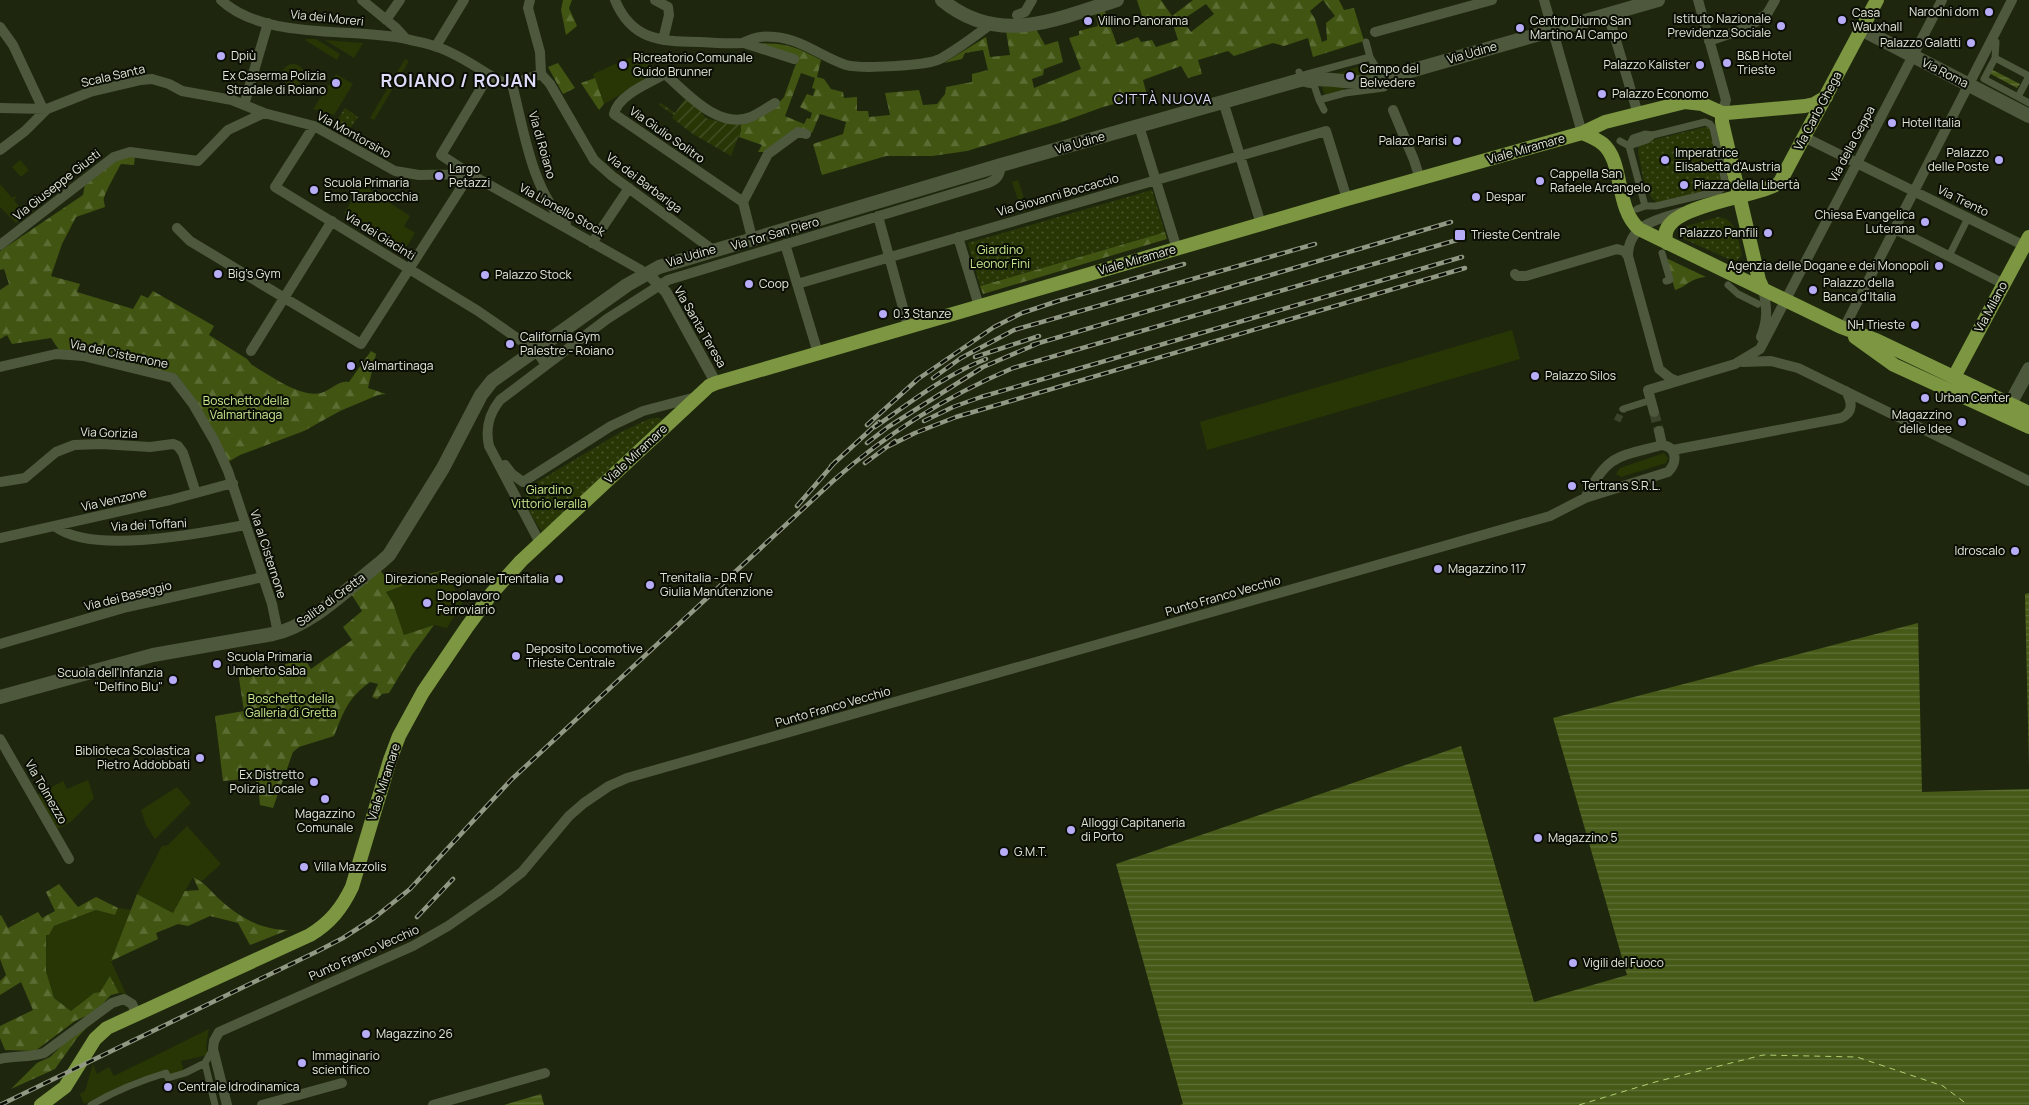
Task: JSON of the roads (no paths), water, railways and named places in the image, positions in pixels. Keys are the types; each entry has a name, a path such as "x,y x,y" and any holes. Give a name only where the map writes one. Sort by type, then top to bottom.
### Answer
{"main road":[{"path":"942,0 968,16 999,23 1036,24 1118,0"},
{"name":"Via Udine","path":"533,354 627,285 649,272 674,261 1223,101 1309,78 1372,82 1658,0"},
{"name":"Via Carlo Ghega","path":"1739,197 1776,185 1784,176 1877,0"},
{"name":"Via Roma","path":"1861,29 1913,56 1977,81 2029,116"},
{"path":"1715,120 1805,106 1814,104 1826,97"},
{"path":"1582,133 1605,122 1685,102 1702,104 1715,120 1739,197 1759,280 1763,289"},
{"path":"1582,133 1598,140 1609,151 1627,213 1633,224 1664,248 1720,269 1763,289 1842,328 1894,365 2029,428"},
{"name":"Viale Miramare","path":"41,1105 65,1088 90,1046 100,1034 117,1023 310,935 326,924 338,912 352,887 390,760 409,716 481,607 501,583 540,543 696,397 716,383 1177,248 1582,133"},
{"path":"1664,248 1669,228 1689,201 1739,197"},
{"name":"Via Milano","path":"1954,377 2028,243"},
{"path":"1720,269 1741,268 1748,262 1752,250"},
{"path":"1842,328 1859,333 2029,413"},
{"path":"1862,342 1941,380 1948,380 1954,377"},
{"name":"Salita di Gretta","path":"0,697 154,655 278,633 302,624 389,555 443,468 481,395 492,381 533,354"},
{"path":"2014,421 2010,413 2010,404 2029,368"}],"street":[{"name":"Via dei Moreri","path":"221,0 240,15 268,23 340,34 392,36 436,46 500,81 512,84"},
{"path":"362,0 406,39"},
{"path":"386,20 400,0"},
{"path":"436,46 464,0"},
{"path":"512,84 540,74 540,52 528,8 530,0"},
{"path":"615,0 629,23 639,32 650,37 663,40 744,43 794,59"},
{"path":"655,0 668,7 670,15 663,40"},
{"path":"1018,15 1025,12 1032,0"},
{"path":"1375,32 1492,0"},
{"path":"1544,0 1582,133"},
{"path":"1637,209 1645,206 1657,207 1689,201 1722,190 1725,182 1713,128 1715,120 1726,100 1698,0"},
{"path":"1709,40 1746,28 1767,14 1775,0"},
{"name":"Via della Geppa","path":"1735,364 1760,349 1942,0"},
{"path":"1842,328 1914,191 1977,81 2012,0"},
{"path":"1608,14 1638,114"},
{"path":"244,105 268,23"},
{"path":"744,43 754,38 778,37 808,47 846,64 860,67 904,65 939,60 999,23"},
{"path":"0,27 12,45 45,109"},
{"path":"1366,42 1370,57 1380,74"},
{"path":"1977,81 1994,58 1996,42"},
{"path":"1299,72 1300,76 1370,57"},
{"path":"1994,58 2029,76 2018,97"},
{"name":"Via dei Barbariga","path":"540,74 550,84 594,160 628,188 713,250"},
{"name":"Via Giulio Solitro","path":"742,202 614,114 615,108 628,96 664,74 717,116 742,119 750,117 775,103"},
{"name":"Via Lionello Stock","path":"489,75 441,155 470,174 641,270"},
{"name":"Scala Santa","path":"0,108 45,109 90,92 145,79 161,81 182,91 232,100 244,105"},
{"path":"1977,81 2029,103"},
{"name":"Via di Roiano","path":"512,84 540,185 552,209 573,232"},
{"path":"1300,84 1314,85 1324,110"},
{"path":"1319,100 1344,93 1383,87"},
{"path":"1223,101 1261,224"},
{"name":"Via Montorsino","path":"244,105 314,126 395,171 419,176 470,174"},
{"name":"Scala Santa","path":"0,150 31,126 45,109"},
{"path":"1393,110 1420,179"},
{"name":"Via Giuseppe Giusti","path":"0,245 114,157 130,152 198,161 228,130 264,112"},
{"path":"1645,206 1640,176 1629,146 1633,138 1645,134 1650,136 1715,120"},
{"name":"Via dei Giacinti","path":"314,126 276,187 478,311 546,365"},
{"path":"1139,126 1177,248"},
{"name":"Via Giovanni Boccaccio","path":"797,284 1326,130 1347,199"},
{"path":"752,238 742,202 768,154 798,132 806,134"},
{"name":"Via Trento","path":"1804,137 1914,191 2028,243"},
{"path":"1620,141 1629,146"},
{"path":"1625,158 1633,161"},
{"name":"Via Tor San Piero","path":"540,543 492,451 487,432 489,418 500,400 656,281 988,183 997,178 1000,166"},
{"path":"177,228 190,241 361,344 470,174"},
{"path":"592,243 628,188"},
{"path":"1677,381 1670,378 1659,368 1628,256 1630,241 1639,229 1689,201"},
{"path":"878,216 908,326"},
{"path":"1951,252 1967,220"},
{"path":"251,352 332,221"},
{"path":"1894,229 2004,284"},
{"path":"958,237 979,306"},
{"path":"784,244 818,353"},
{"path":"1664,248 1670,280 1666,281"},
{"path":"1515,274 1517,276 1526,276 1617,250 1624,251 1628,256"},
{"name":"Via Santa Teresa","path":"656,281 666,292 716,383"},
{"path":"1728,285 1758,304"},
{"path":"1735,364 1754,350 1764,329 1767,309 1763,289"},
{"name":"Via del Cisternone","path":"0,367 56,354 83,356 173,378 204,422 233,483"},
{"path":"1648,390 1735,364 1761,360 1779,362 1798,368 2029,481"},
{"path":"1654,412 1648,390 1659,368"},
{"path":"1585,498 1598,474 1615,458 1662,445 1673,450 1841,418 1848,415 1851,410 1851,403 1846,391"},
{"name":"Viale Miramare","path":"492,451 498,454 512,474 522,482 604,431 643,411 696,397"},
{"path":"1659,431 1662,445"},
{"name":"Via Gorizia","path":"0,482 25,478 56,452 74,445 100,444 150,447 173,444 178,446 184,453 196,493"},
{"name":"Punto Franco Vecchio","path":"220,1104 213,1049 214,1041 220,1032 413,946 448,926 522,872 569,816 609,786 646,773 1550,516 1585,498 1668,472 1674,466 1673,450"},
{"name":"Via al Cisternone","path":"233,483 263,577 278,633"},
{"name":"Via Venzone","path":"0,538 56,527 233,483"},
{"name":"Via dei Toffani","path":"56,527 79,538 122,540 166,539 246,525"},
{"name":"Via dei Baseggio","path":"0,644 127,607 263,577"},
{"name":"Via Tolmezzo","path":"0,739 70,859"},
{"path":"0,1058 34,1056 44,1053 112,1003 124,1000 132,1004 137,1014"},
{"path":"93,1104 99,1099 136,1082 166,1073 168,1078 186,1073 205,1063 210,1054"},
{"path":"205,1063 220,1104"},
{"path":"433,1105 546,1073"},
{"path":"262,1105 342,1083"}],"tunnel":[{"path":"1617,421 1623,409"},
{"path":"1654,412 1659,431"}],"railway":[{"path":"1032,345 1451,222"},
{"path":"0,1105 318,951 374,918 410,889 512,779 833,481 875,447 941,403 1013,368 1457,240"},
{"path":"933,378 961,358 1014,330 1315,244"},
{"path":"924,421 953,407 981,397 1462,257"},
{"path":"867,425 918,379 994,327 1022,313 1058,301 1184,264"},
{"path":"889,446 915,433 956,417 1465,268"},
{"path":"975,357 1039,336"},
{"path":"867,443 888,427 983,367 1039,343"},
{"path":"875,427 942,381 986,359"},
{"path":"831,466 879,422"},
{"path":"865,463 895,441"},
{"path":"797,506 836,461"},
{"path":"417,917 453,879"}],"place":[{"name":"Narodni dom","path":"1989,12"},
{"name":"Casa Wauxhall","path":"1842,20"},
{"name":"Villino Panorama","path":"1088,21"},
{"name":"Istituto Nazionale Previdenza Sociale","path":"1781,26"},
{"name":"Centro Diurno San Martino Al Campo","path":"1520,28"},
{"name":"Palazzo Galatti","path":"1971,43"},
{"name":"Dpiù","path":"221,56"},
{"name":"B&B Hotel Trieste","path":"1727,63"},
{"name":"Ricreatorio Comunale Guido Brunner","path":"623,65"},
{"name":"Palazzo Kalister","path":"1700,65"},
{"name":"Campo del Belvedere","path":"1350,76"},
{"name":"Ex Caserma Polizia Stradale di Roiano","path":"336,83"},
{"name":"Palazzo Economo","path":"1602,94"},
{"name":"Hotel Italia","path":"1892,123"},
{"name":"Palazo Parisi","path":"1457,141"},
{"name":"Imperatrice Elisabetta d'Austria","path":"1665,160"},
{"name":"Palazzo delle Poste","path":"1999,160"},
{"name":"Largo Petazzi","path":"439,176"},
{"name":"Cappella San Rafaele Arcangelo","path":"1540,181"},
{"name":"Piazza della Libertà","path":"1684,185"},
{"name":"Scuola Primaria Emo Tarabocchia","path":"314,190"},
{"name":"Despar","path":"1476,197"},
{"name":"Chiesa Evangelica Luterana","path":"1925,222"},
{"name":"Palazzo Panfili","path":"1768,233"},
{"name":"Trieste Centrale","path":"1460,235"},
{"name":"Agenzia delle Dogane e dei Monopoli","path":"1939,266"},
{"name":"Big's Gym","path":"218,274"},
{"name":"Palazzo Stock","path":"485,275"},
{"name":"Coop","path":"749,284"},
{"name":"Palazzo della Banca d'Italia","path":"1813,290"},
{"name":"0.3 Stanze","path":"883,314"},
{"name":"NH Trieste","path":"1915,325"},
{"name":"California Gym Palestre - Roiano","path":"510,344"},
{"name":"Valmartinaga","path":"351,366"},
{"name":"Palazzo Silos","path":"1535,376"},
{"name":"Urban Center","path":"1925,398"},
{"name":"Magazzino delle Idee","path":"1962,422"},
{"name":"Tertrans S.R.L.","path":"1572,486"},
{"name":"Idroscalo","path":"2015,551"},
{"name":"Magazzino 117","path":"1438,569"},
{"name":"Direzione Regionale Trenitalia","path":"559,579"},
{"name":"Trenitalia - DR FV Giulia Manutenzione","path":"650,585"},
{"name":"Dopolavoro Ferroviario","path":"427,603"},
{"name":"Deposito Locomotive Trieste Centrale","path":"516,656"},
{"name":"Scuola Primaria Umberto Saba","path":"217,664"},
{"name":"Scuola dell'Infanzia \"Delfino Blu\"","path":"173,680"},
{"name":"Biblioteca Scolastica Pietro Addobbati","path":"200,758"},
{"name":"Ex Distretto Polizia Locale","path":"314,782"},
{"name":"Magazzino Comunale","path":"325,799"},
{"name":"Alloggi Capitaneria di Porto","path":"1071,830"},
{"name":"Magazzino 5","path":"1538,838"},
{"name":"G.M.T.","path":"1004,852"},
{"name":"Villa Mazzolis","path":"304,867"},
{"name":"Vigili del Fuoco","path":"1573,963"},
{"name":"Magazzino 26","path":"366,1034"},
{"name":"Immaginario scientifico","path":"302,1063"},
{"name":"Centrale Idrodinamica","path":"168,1087"}],"district":[{"name":"ROIANO / ROJAN","path":"459,81"},
{"name":"CITTÀ NUOVA","path":"1163,99"}],"park label":[{"name":"Giardino Leonor Fini","path":"1000,257"},
{"name":"Boschetto della Valmartinaga","path":"246,408"},
{"name":"Giardino Vittorio Ieralla","path":"549,497"},
{"name":"Boschetto della Galleria di Gretta","path":"291,706"}]}
